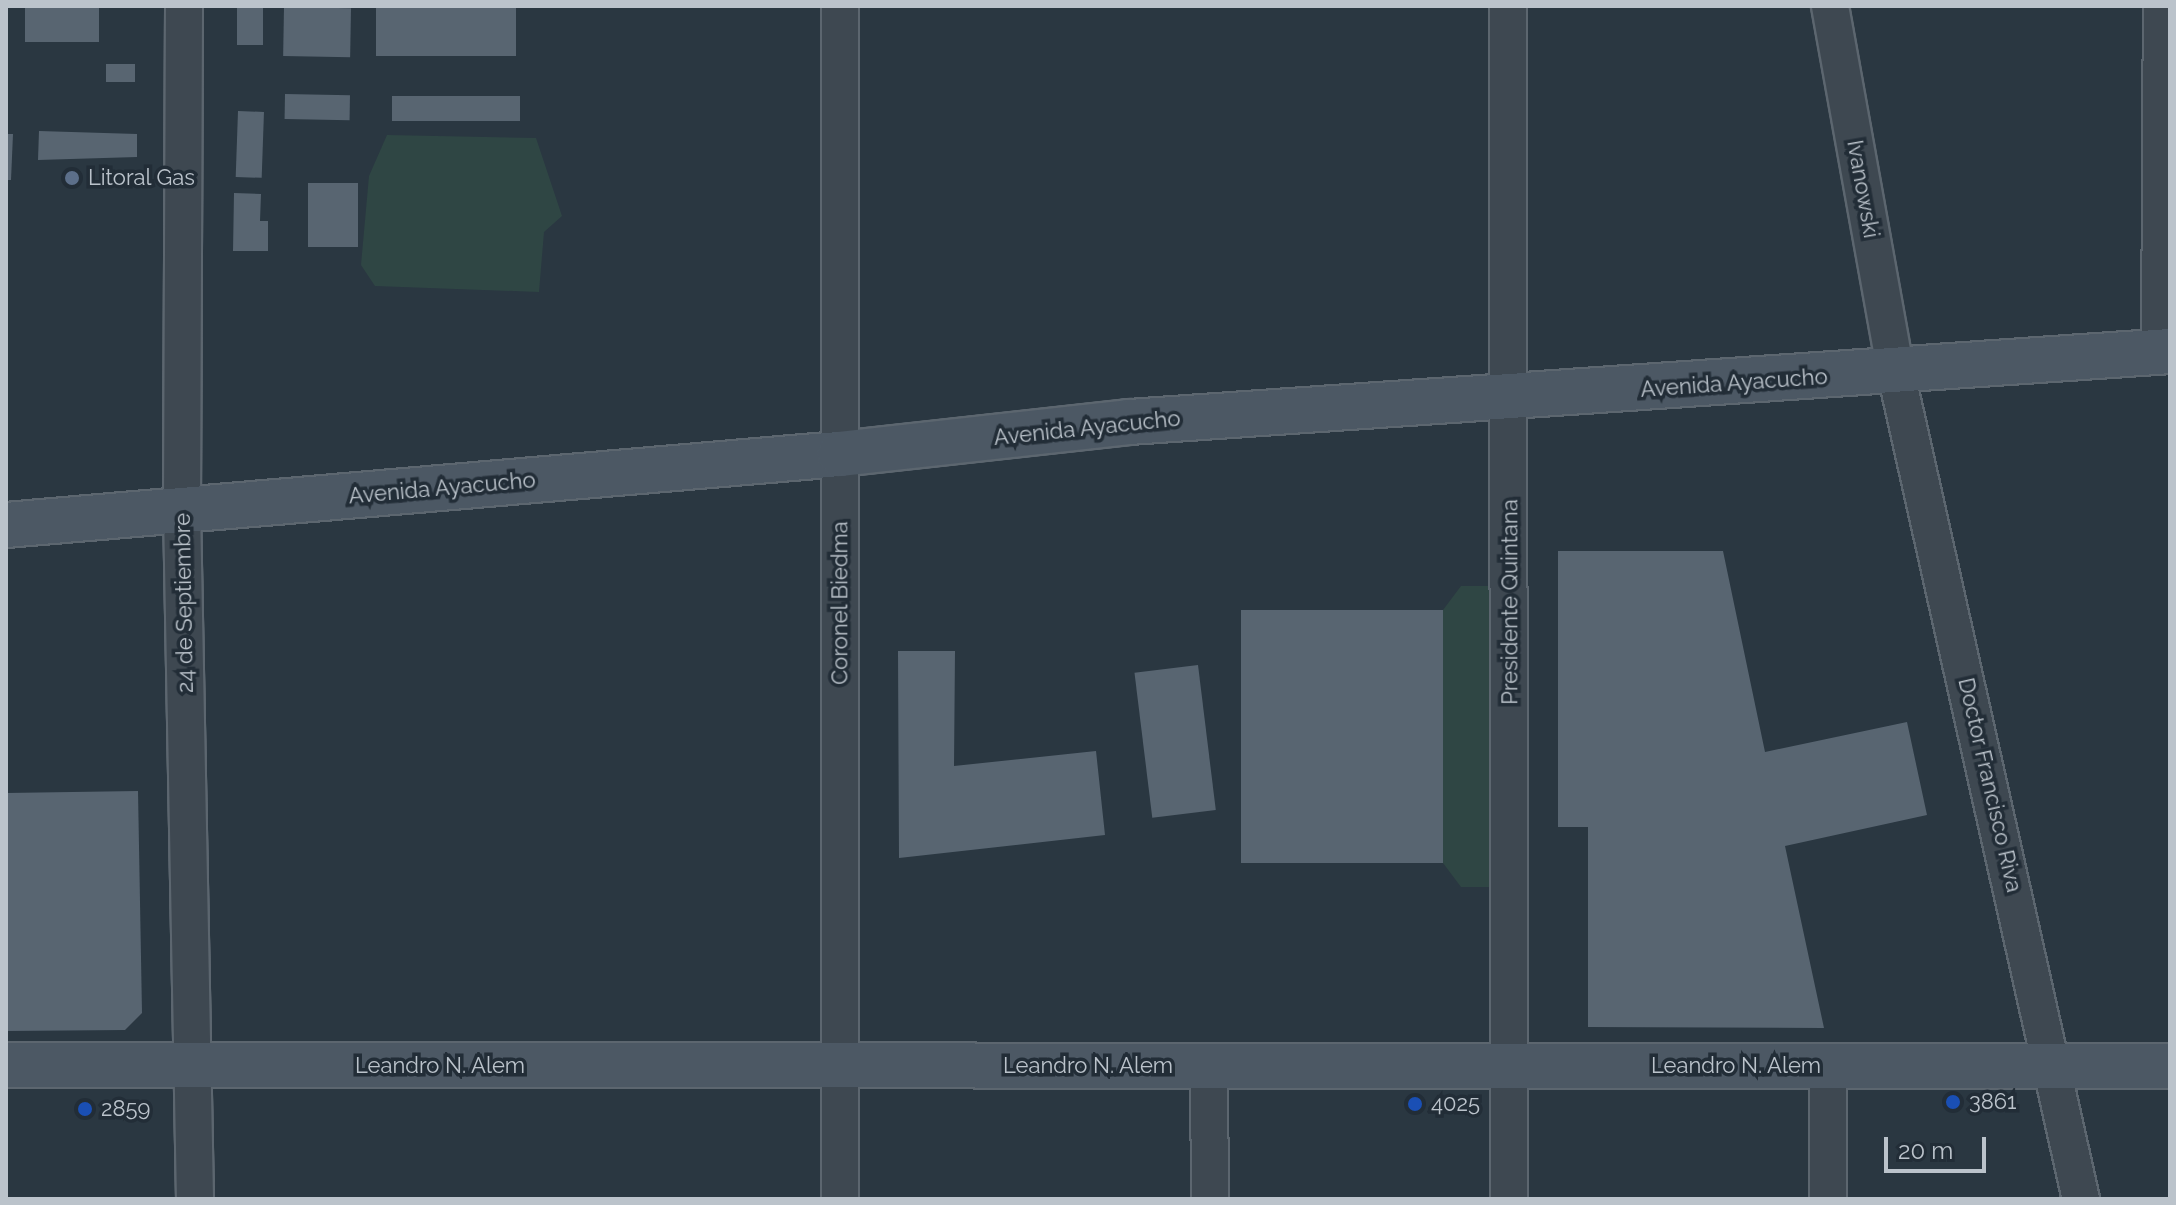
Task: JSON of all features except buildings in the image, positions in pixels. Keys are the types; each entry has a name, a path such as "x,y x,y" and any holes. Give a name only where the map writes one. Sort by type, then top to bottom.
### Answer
{"main road":[{"name":"Avenida Ayacucho","path":"6,525 840,454 1129,422 1896,373 2165,351"},
{"name":"Leandro N. Alem","path":"6,1065 2170,1066"}],"street":[{"name":"24 de Septiembre","path":"184,6 182,510 195,1199"},
{"name":"Coronel Biedma","path":"840,6 840,1199"},
{"name":"Presidente Quintana","path":"1508,6 1511,397 1509,1199"},
{"name":"Ivanowski","path":"1830,6 1896,373"},
{"path":"2162,6 2165,351"},
{"name":"Doctor Francisco Riva","path":"1896,373 2054,1066 2081,1199"},
{"path":"1209,1066 1210,1199"},
{"path":"1828,1066 1828,1199"}],"green space":[{"path":"387,135 536,138 562,216 544,232 539,292 375,286 361,265 369,176"},
{"path":"1461,586 1489,586 1491,887 1461,887 1443,863 1443,610"}],"place":[{"name":"Litoral Gas","path":"72,178"},
{"name":"3861","path":"1953,1102"},
{"name":"4025","path":"1415,1104"},
{"name":"2859","path":"85,1109"}]}
